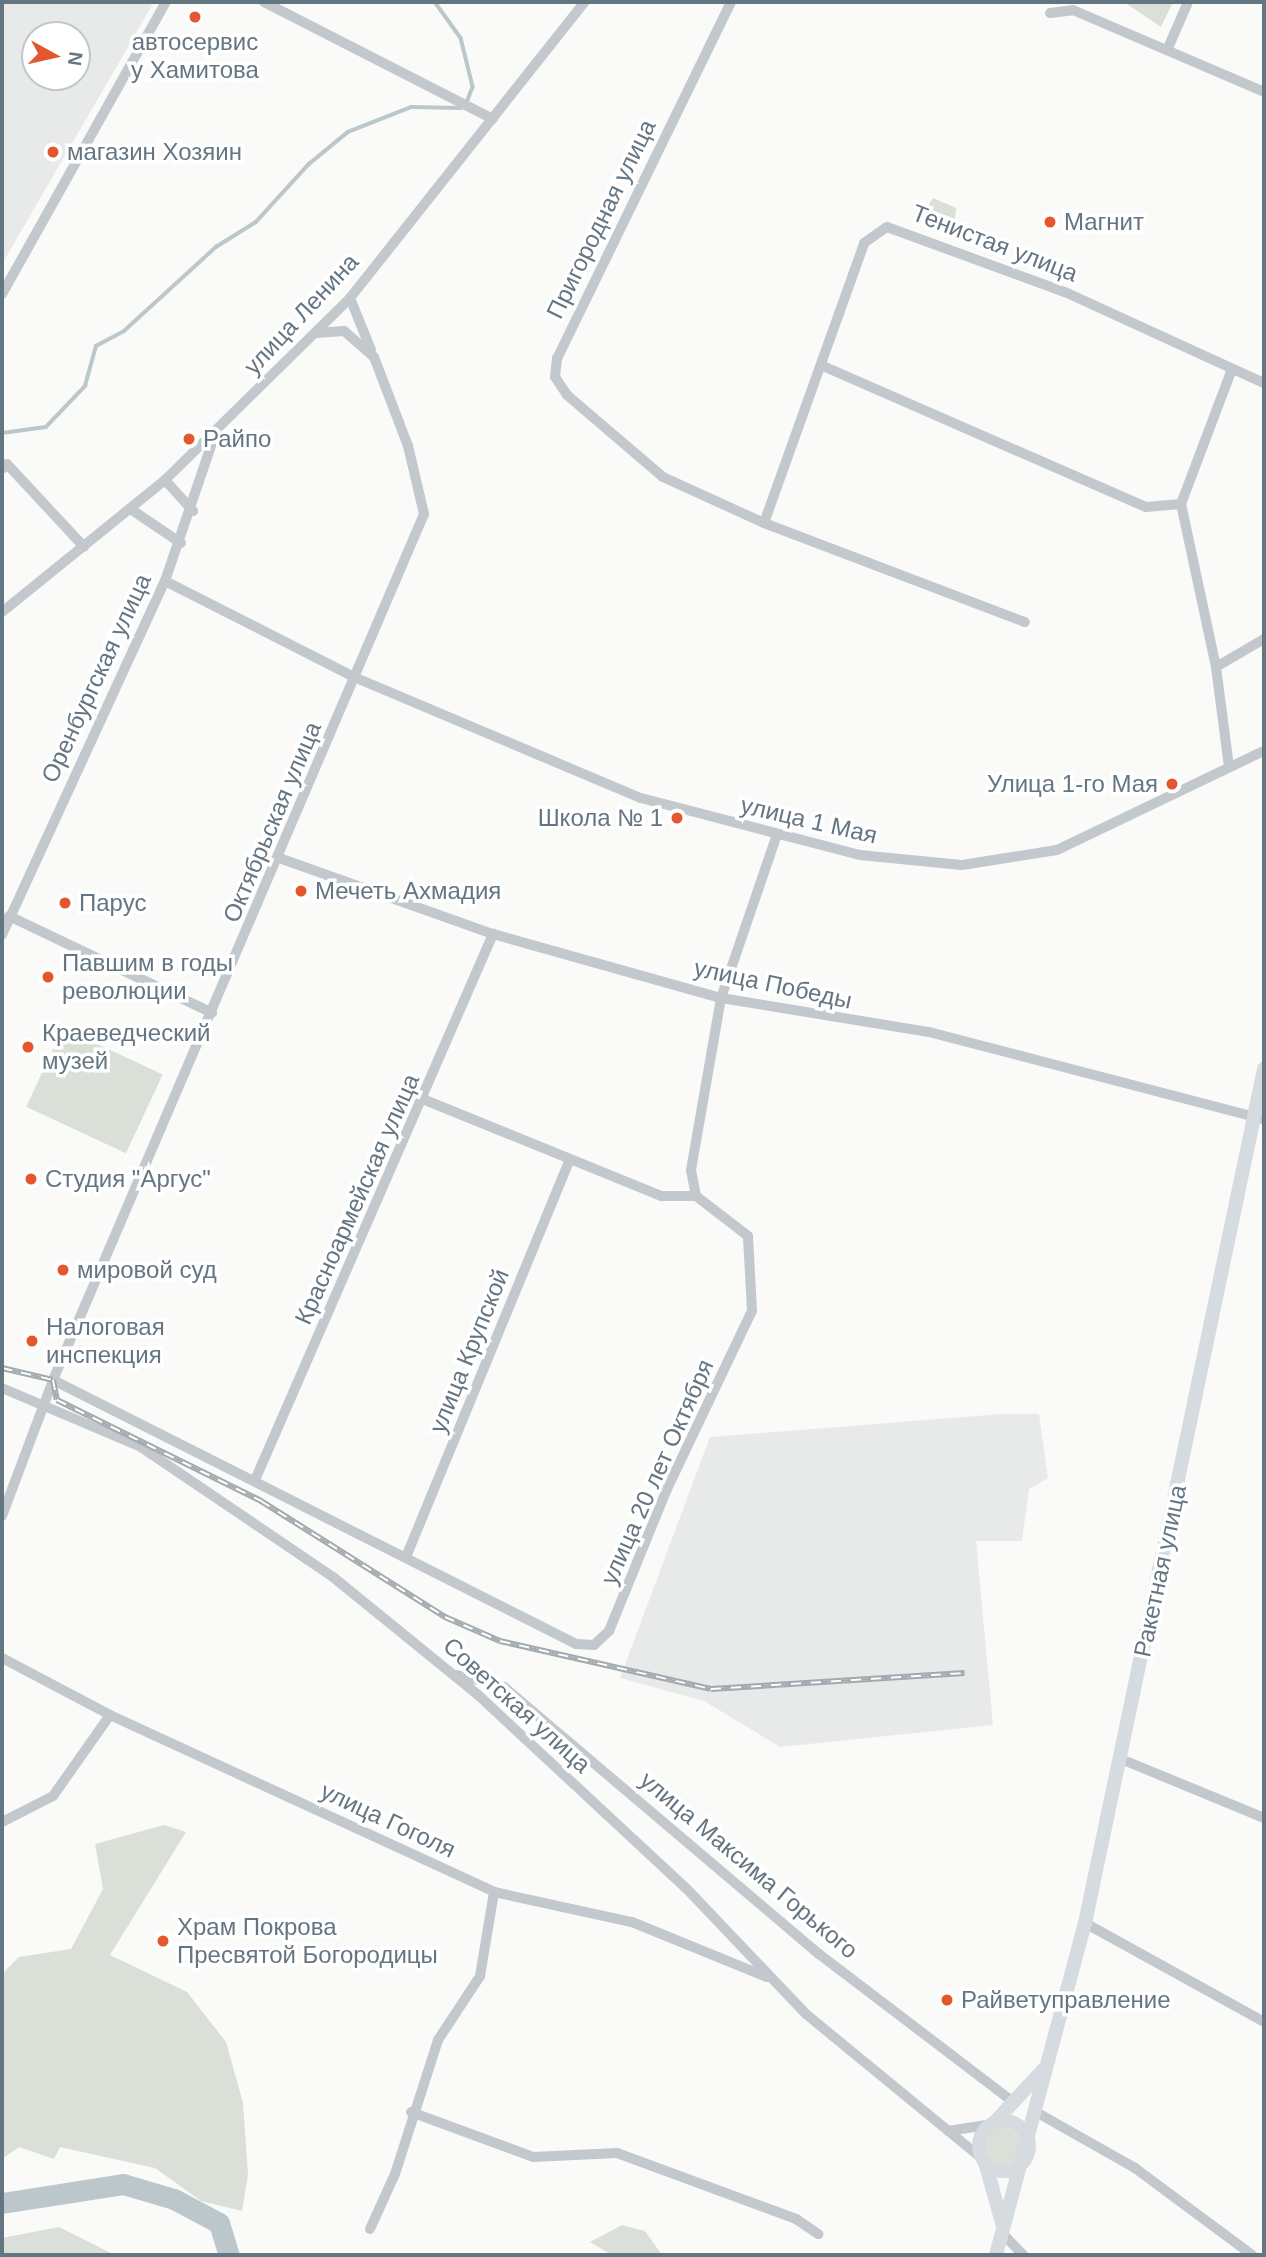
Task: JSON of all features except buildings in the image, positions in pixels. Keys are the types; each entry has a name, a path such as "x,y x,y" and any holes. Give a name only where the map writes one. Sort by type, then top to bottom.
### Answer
{"main road":[{"name":"Ракетная улица","path":"996,2255 1028,2154 1043,2070 1085,1923 1260,1118 1264,1069"},
{"name":"Ракетная улица","path":"993,2124 1043,2070"},
{"path":"985,2161 1014,2169 1028,2154 1026,2133 1016,2123 993,2124 980,2139 985,2161 1002,2230"}],"street":[{"path":"2,294 166,2"},
{"path":"264,2 493,119"},
{"name":"улица Ленина","path":"2,612 166,480 350,298 585,2"},
{"name":"Пригородная улица","path":"731,2 557,358 555,377 567,395 663,477 764,523"},
{"path":"1168,47 1188,2"},
{"path":"1050,13 1073,10 1138,43 1168,47 1264,92"},
{"name":"Тенистая улица","path":"764,523 823,366 864,243 876,229 895,227 1065,292 1264,383"},
{"path":"350,298 374,357"},
{"name":"Октябрьская улица","path":"2,1516 53,1380 212,1013 282,859 354,677 424,514 408,446 374,357 344,331 316,333"},
{"path":"823,366 1146,507 1181,505"},
{"path":"1229,767 1216,667 1181,505 1232,369"},
{"name":"Оренбургская улица","path":"2,935 165,581 193,511 215,434"},
{"path":"2,469 7,464 84,547"},
{"path":"166,480 193,511"},
{"path":"132,510 181,543"},
{"path":"764,523 1025,622"},
{"name":"улица 1 Мая","path":"165,581 354,677 641,798 776,837 911,862 1009,862 1057,850 1261,752"},
{"path":"1216,667 1264,639"},
{"path":"425,1100 663,1196 696,1195 691,1170 721,998 776,837"},
{"name":"улица Победы","path":"282,859 493,934 721,998 929,1032 1260,1118"},
{"path":"9,916 212,1013"},
{"name":"Красноармейская улица","path":"255,1479 425,1100 493,934"},
{"name":"улица Крупской","path":"406,1557 570,1160"},
{"name":"улица 20 лет Октября","path":"406,1557 576,1644 594,1645 609,1631 667,1489 752,1311 748,1236 696,1195"},
{"path":"53,1380 406,1557"},
{"name":"Советская улица","path":"2,1388 141,1447 333,1577 453,1674 686,1888 773,1979 985,2161"},
{"name":"улица Гоголя","path":"2,1658 110,1715 494,1892 632,1922 773,1979"},
{"name":"улица Максима Горького","path":"453,1674 504,1687 819,1954 1013,2102"},
{"path":"2,1822 52,1796 110,1715"},
{"path":"1121,1759 1264,1818"},
{"path":"370,2229 395,2174 411,2112 438,2040 480,1976 494,1892"},
{"path":"1085,1923 1264,2022"},
{"path":"411,2112 533,2157 617,2153 796,2219 818,2234"},
{"path":"1036,2112 1135,2168 1252,2255"},
{"path":"948,2131 993,2124"},
{"path":"1002,2230 1023,2255"}],"shaded area":[{"path":"2,2 154,2 2,264"},
{"path":"1124,2 1173,2 1161,27"},
{"path":"933,198 956,208 954,231 919,220"},
{"path":"63,1028 163,1074 126,1153 26,1107"},
{"path":"1002,1414 1039,1414 1048,1478 1029,1489 1022,1541 976,1541 993,1725 780,1747 704,1701 620,1678 710,1437"},
{"path":"164,1825 186,1832 110,1955 187,1992 226,2042 243,2103 248,2175 242,2211 201,2201 155,2168 60,2147 54,2159 19,2147 2,2159 2,1974 19,1957 71,1949 103,1889 95,1844"},
{"path":"1004,2128 1017,2133 1022,2146 1017,2159 1004,2164 991,2159 986,2146 991,2133"},
{"path":"622,2225 645,2231 662,2255 612,2255 590,2242"},
{"path":"59,2227 115,2255 2,2255 2,2238"}],"waterway":[{"path":"435,2 461,38 473,87 468,100"},
{"path":"2,433 46,427 85,386 96,346 124,331 216,247 256,222 309,164 348,132 411,107 461,108"},
{"path":"2,2203 123,2184 174,2199 219,2223 229,2255"}],"railway":[{"path":"2,1368 53,1380 57,1400 261,1501 445,1617 500,1641 711,1689 964,1673"}],"place":[{"name":"автосервис у Хамитова","path":"195,17"},
{"name":"магазин Хозяин","path":"53,152"},
{"name":"Магнит","path":"1050,222"},
{"name":"Райпо","path":"189,439"},
{"name":"Улица 1-го Мая","path":"1172,784"},
{"name":"Школа № 1","path":"677,818"},
{"name":"Мечеть Ахмадия","path":"301,891"},
{"name":"Парус","path":"65,903"},
{"name":"Павшим в годы революции","path":"48,977"},
{"name":"Краеведческий музей","path":"28,1047"},
{"name":"Студия \"Аргус\"","path":"31,1179"},
{"name":"мировой суд","path":"63,1270"},
{"name":"Налоговая инспекция","path":"32,1341"},
{"name":"Храм Покрова Пресвятой Богородицы","path":"163,1941"},
{"name":"Райветуправление","path":"947,2000"}]}
